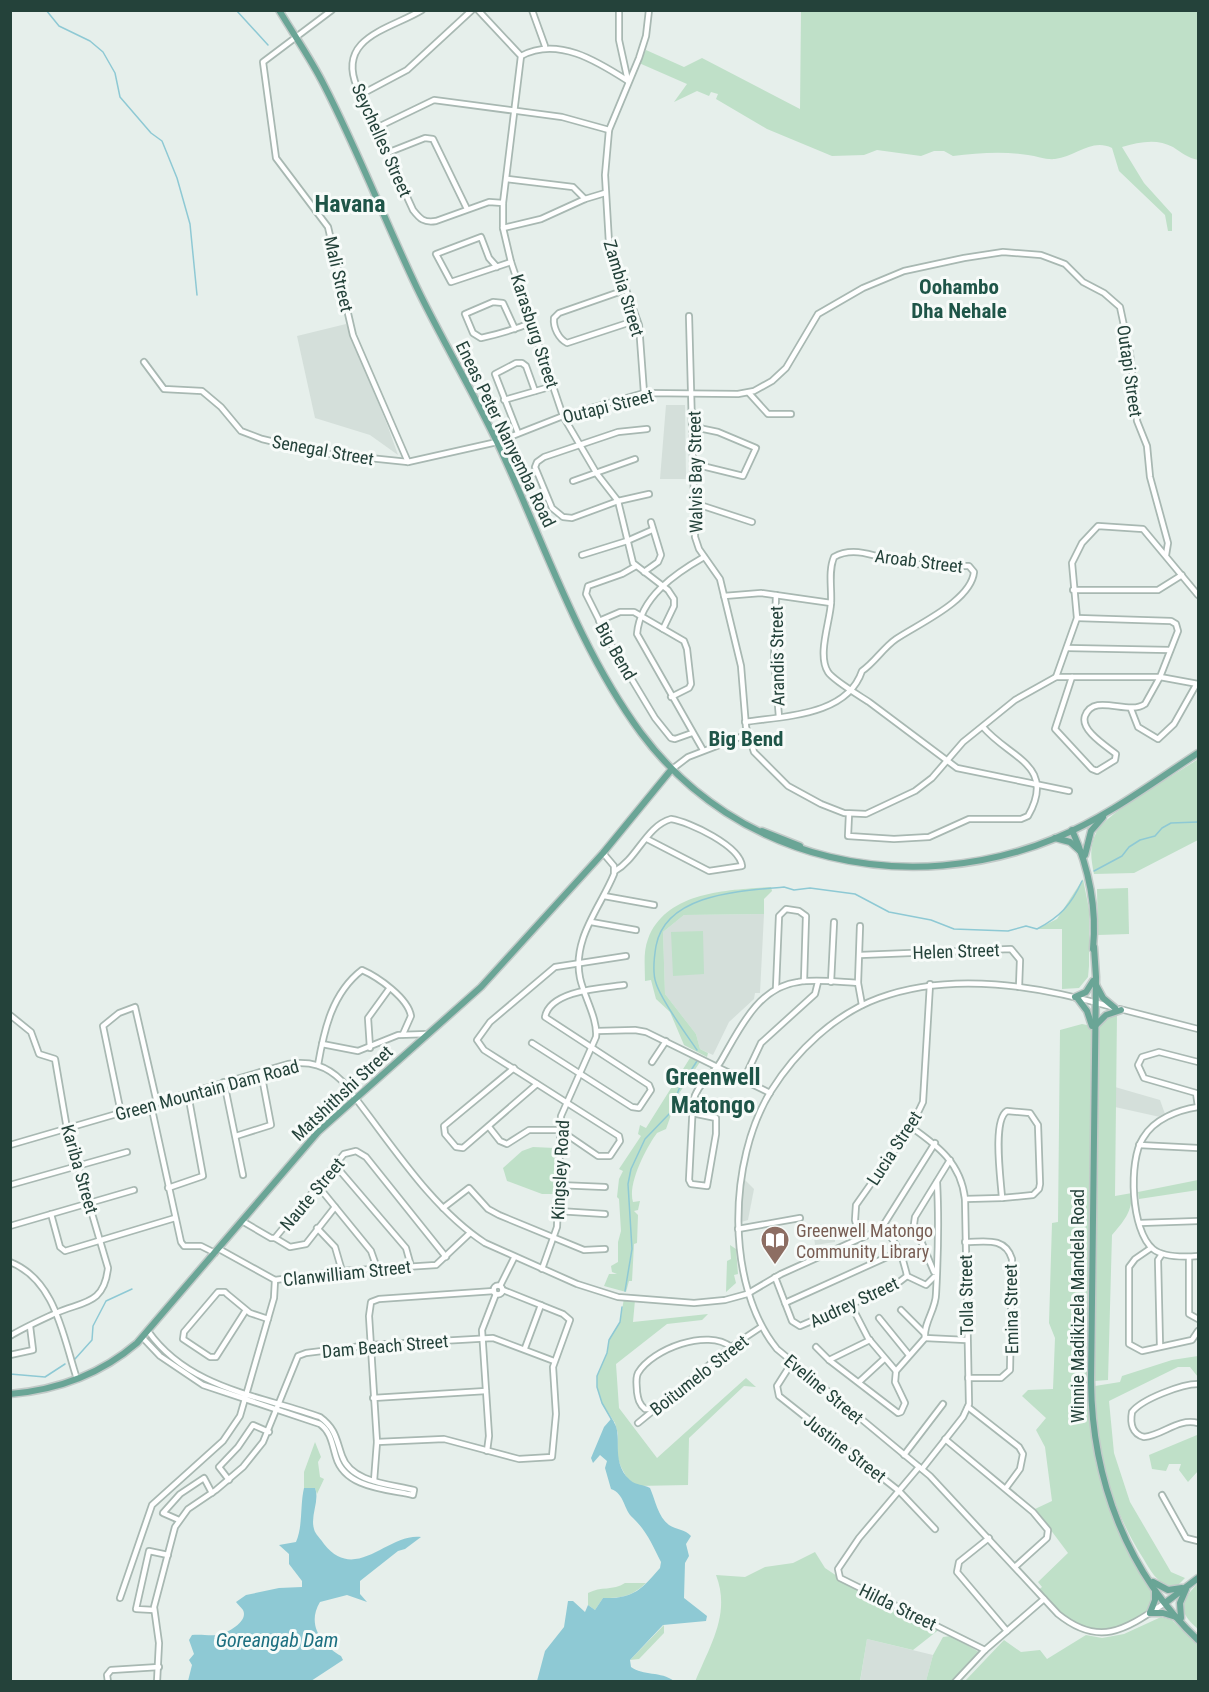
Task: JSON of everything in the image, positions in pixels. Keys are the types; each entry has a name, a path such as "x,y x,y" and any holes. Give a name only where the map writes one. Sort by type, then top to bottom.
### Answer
{"main road":[{"name":"Eneas Peter Nanyemba Road","path":"279,10 325,86 417,287 497,442 594,659 640,731 671,770 710,801 778,842 814,853 887,866 931,867 1000,857 1072,830"},
{"path":"1072,830 1108,812 1198,753"},
{"name":"Matshithshi Street","path":"10,1394 42,1391 77,1379 110,1364 143,1338 318,1132 481,987 603,853 671,770"},
{"path":"1084,857 1091,831 1108,812"},
{"name":"Winnie Madikizela Mandela Road","path":"1072,830 1084,857 1092,896 1094,947 1092,1421 1096,1452 1110,1502 1132,1550 1153,1585 1198,1638"},
{"path":"1055,838 1070,842 1084,857"},
{"path":"1094,983 1103,998 1118,1009 1093,1026 1087,1011 1076,998 1094,983"},
{"path":"1166,1602 1198,1578"},
{"path":"1153,1585 1168,1590 1188,1586 1180,1603 1180,1618 1163,1613 1150,1613 1155,1600 1153,1585"}],"street":[{"path":"296,37 332,10"},
{"name":"Seychelles Street","path":"422,10 366,38 353,64 353,76 360,95 420,219 436,221 489,202 503,203"},
{"path":"360,95 407,70 472,10"},
{"path":"478,10 521,56 545,46 565,50 591,60 628,81"},
{"path":"532,10 545,46"},
{"path":"619,10 620,40 628,81"},
{"name":"Zambia Street","path":"644,393 641,337 609,243 605,155 609,130 644,41 649,10"},
{"name":"Mali Street","path":"296,37 263,62 276,158 328,227 353,335 408,462"},
{"name":"Karasburg Street","path":"521,56 503,203 503,228 511,262 563,416 597,474 618,501 630,556 636,566"},
{"path":"376,128 434,100 562,117 609,130"},
{"path":"387,153 425,138 433,139 467,209"},
{"path":"507,179 575,188 585,199"},
{"path":"503,228 540,219 606,192"},
{"path":"497,267 489,258 482,237 436,254 451,282 497,267 511,262"},
{"name":"Outapi Street","path":"497,442 563,416 644,393 749,393 772,381 786,368 819,314 863,288 911,269 1003,252 1041,255 1059,260 1120,307 1130,354 1137,421 1147,446 1151,483 1168,543 1166,555"},
{"path":"625,290 559,313 554,318 556,329 562,340 567,343 637,320"},
{"path":"515,329 503,303 493,302 465,314 473,333 481,338 515,329 533,322"},
{"name":"Walvis Bay Street","path":"689,316 694,427 695,537 705,557 718,573 741,666 748,734 759,759 788,786 821,804 849,814 866,814 897,801 933,778 946,761 1015,699 1056,677 1160,677 1197,684"},
{"name":"Senegal Street","path":"144,362 164,389 202,391 221,407 241,431 303,450 408,462 497,442"},
{"path":"518,433 495,374 516,363 522,363 526,366 535,391"},
{"path":"504,400 553,386"},
{"path":"749,393 768,414 791,414"},
{"path":"694,427 718,432 756,448 742,476 694,464"},
{"path":"647,429 618,432 581,447 544,457 535,467 555,513 563,517 572,518 618,501 650,494"},
{"path":"573,481 634,459"},
{"path":"694,503 752,522"},
{"path":"644,572 658,562 662,555 651,522"},
{"path":"1056,677 1077,618 1073,590 1074,557 1098,526 1141,528 1198,595"},
{"path":"582,555 627,541 652,530"},
{"name":"Aroab Street","path":"872,554 896,562 969,566 974,572 973,581 967,588 937,615 895,640 862,671 851,689 829,675 825,664 831,603 832,561 838,555 872,554"},
{"path":"703,750 637,634 642,616 662,586 681,570 705,557"},
{"path":"636,566 672,596 674,603 663,629"},
{"name":"Big Bend","path":"636,566 586,587 586,594 655,718 670,738 675,739 692,733"},
{"path":"1073,590 1158,590 1182,575"},
{"path":"724,596 761,592 831,603"},
{"name":"Arandis Street","path":"776,595 774,658 779,717"},
{"path":"599,621 627,611 642,616 685,644 692,679 689,688 671,697"},
{"path":"1072,677 1055,729 1095,771 1116,760 1116,754 1086,727 1084,721 1086,713 1090,708 1105,705 1131,709 1146,704 1160,677 1178,631 1171,621 1077,618"},
{"path":"1067,648 1170,650"},
{"path":"1131,709 1138,728 1158,739 1178,718 1197,684"},
{"path":"745,722 779,717 832,704 843,698 851,689 946,761 970,772 1069,791"},
{"path":"849,814 848,832 851,837 929,837 969,819 1024,818 1033,807 1035,772 1026,761 1004,747 983,727"},
{"path":"671,770 680,762 703,750 748,734"},
{"path":"647,839 709,871 742,866 739,856 730,846 676,820 663,822 647,839 633,857 615,871 579,946 578,963 583,991 597,1031 636,1030 666,1041 770,1093"},
{"path":"603,853 615,871"},
{"path":"604,896 654,905"},
{"path":"776,988 779,916 786,909 799,911 806,916 804,981"},
{"path":"591,922 636,930"},
{"path":"831,982 834,922"},
{"path":"860,926 858,982 862,1005"},
{"name":"Helen Street","path":"860,955 1011,950 1020,960 1019,987"},
{"path":"489,1127 500,1141 507,1144 529,1130 560,1130 603,1158 610,1156 620,1141 619,1136 481,1047 478,1036 490,1022 551,970 578,963 626,956"},
{"path":"318,1065 329,1014 357,974 364,971 406,1003 411,1016 403,1034"},
{"path":"692,1113 716,1118 715,1145 707,1186 691,1184 689,1180 692,1113 695,1094 718,1066 744,1020 776,988 804,981 858,982"},
{"path":"744,1079 761,1043 815,994 818,982"},
{"name":"Eveline Street","path":"1166,1602 1119,1630 1098,1632 1070,1623 1044,1599 1016,1566 920,1468 791,1364 761,1327 747,1294 738,1229 740,1196 749,1147 770,1093 812,1041 832,1024 862,1005 887,995 930,984 985,984 1019,987 1076,998 1198,1029"},
{"name":"Lucia Street","path":"860,1237 855,1221 856,1205 911,1127 925,1093 930,984"},
{"path":"532,1044 634,1109 642,1107 651,1090 649,1085 545,1017 548,1010 567,995 624,985"},
{"path":"370,1048 368,1018 388,989"},
{"path":"121,1113 103,1026 129,1008 135,1007 157,1103"},
{"name":"Kariba Street","path":"10,1015 31,1032 39,1054 55,1059 67,1129 108,1268 102,1290 91,1301 55,1314 10,1336"},
{"name":"Kingsley Road","path":"542,1269 555,1238 560,1130 567,1102 593,1048 597,1031"},
{"path":"322,1044 346,1050 370,1048 403,1034 428,1034"},
{"path":"652,1062 666,1041"},
{"path":"1198,1062 1159,1052 1142,1057 1138,1065 1144,1078 1196,1092 1198,1107 1175,1113 1158,1122 1139,1145 1134,1192 1140,1223 1151,1248 1162,1254 1198,1256"},
{"name":"Green Mountain Dam Road","path":"10,1145 261,1072 299,1063 318,1065 336,1075 443,1208 470,1233 514,1258 599,1292 635,1300 694,1303 747,1294"},
{"path":"514,1068 447,1122 443,1130 460,1149 489,1127 537,1084"},
{"path":"236,1137 271,1125 261,1072"},
{"path":"224,1082 243,1175"},
{"path":"168,1188 204,1176 188,1094"},
{"path":"51,1214 62,1250 101,1241 175,1218 151,1105"},
{"path":"965,1199 1002,1198 1033,1195 1039,1189 1038,1125 1030,1113 1024,1111 1004,1113 999,1123 1002,1198"},
{"name":"Tolla Street","path":"911,1127 935,1143 950,1160 961,1179 965,1199 968,1407"},
{"path":"747,1294 775,1277 881,1229 935,1143"},
{"path":"1139,1145 1198,1148"},
{"name":"Naute Street","path":"242,1221 271,1238 275,1238 335,1165 350,1151 356,1151 366,1157 446,1257"},
{"path":"10,1185 127,1152"},
{"path":"907,1276 926,1285 933,1281 935,1275 915,1224 915,1217 950,1160"},
{"path":"335,1165 406,1248 411,1266"},
{"path":"816,1347 829,1360 900,1413 905,1403 895,1382 897,1371 925,1336 935,1306 939,1215 936,1182"},
{"path":"558,1185 605,1186"},
{"path":"318,1186 371,1251 377,1268"},
{"path":"443,1208 469,1188 488,1209 584,1250 605,1249"},
{"path":"10,1226 134,1190"},
{"path":"275,1238 290,1247 301,1246 309,1241 335,1208"},
{"path":"558,1211 605,1214"},
{"name":"Clanwilliam Street","path":"175,1218 184,1246 201,1246 217,1251 275,1280 342,1271 436,1265 470,1233"},
{"path":"738,1229 800,1218"},
{"path":"1140,1223 1198,1221"},
{"path":"317,1228 334,1247 342,1271"},
{"name":"Audrey Street","path":"775,1277 792,1321 800,1326 894,1286 907,1276 892,1236 881,1229"},
{"name":"Emina Street","path":"965,1242 999,1242 1008,1249 1012,1259 1010,1370 997,1378 968,1378"},
{"path":"1151,1248 1135,1259 1129,1267 1129,1344 1142,1351 1192,1340 1198,1331"},
{"path":"785,1303 898,1252"},
{"path":"1161,1346 1158,1260 1162,1254"},
{"path":"1189,1257 1189,1314 1198,1319"},
{"path":"502,1288 514,1258"},
{"path":"10,1262 39,1280 55,1314 77,1379"},
{"path":"120,1598 152,1505 223,1441 240,1416 268,1319 275,1280"},
{"path":"377,1442 444,1439 519,1459 552,1457 556,1414 554,1361 570,1320 567,1316 495,1287 495,1293 484,1321 482,1338 489,1436 487,1450"},
{"path":"246,1310 216,1357 210,1357 183,1339 184,1332 218,1292 225,1292 246,1310 268,1319"},
{"path":"373,1483 377,1442 369,1306 375,1299 495,1293"},
{"path":"525,1348 541,1305"},
{"path":"851,1305 870,1340 884,1359 897,1371"},
{"path":"901,1310 925,1336 966,1340"},
{"path":"879,1318 909,1355"},
{"path":"10,1355 33,1350 30,1326"},
{"name":"Boitumelo Street","path":"638,1423 652,1409 664,1405 731,1347 761,1327"},
{"path":"148,1331 170,1357 205,1380 247,1397"},
{"path":"143,1338 160,1356 203,1385 320,1417 336,1434 346,1465 357,1475 373,1483 413,1496 414,1491 373,1483"},
{"name":"Dam Beach Street","path":"179,1520 188,1509 229,1480 254,1454 269,1432 296,1359 302,1354 370,1345 482,1338 504,1340 554,1361"},
{"path":"829,1360 870,1340"},
{"path":"652,1409 645,1408 638,1397 636,1378 643,1368 674,1344 682,1342 720,1341 731,1347"},
{"path":"859,1382 884,1359"},
{"name":"Justine Street","path":"791,1364 777,1386 779,1396 899,1491 935,1529"},
{"path":"1198,1384 1185,1385 1140,1404 1131,1415 1133,1429 1144,1437 1183,1422 1198,1423"},
{"path":"374,1398 486,1391"},
{"path":"904,1455 943,1404"},
{"path":"920,1468 968,1407 1019,1447 1023,1454 1020,1469 1006,1488"},
{"path":"229,1480 219,1467 238,1447 253,1425 269,1432"},
{"path":"945,1439 1033,1512 1048,1534 1016,1566"},
{"name":"Hilda Street","path":"920,1468 859,1538 838,1569 840,1578 985,1650"},
{"path":"158,1682 159,1643 154,1610 179,1520 163,1513 180,1494 204,1478 212,1493"},
{"path":"1162,1495 1186,1538 1198,1541"},
{"path":"989,1538 959,1562 957,1572 1007,1631"},
{"path":"154,1610 136,1609 138,1592 149,1551 168,1555"},
{"path":"955,1682 985,1650 1044,1599"},
{"path":"108,1682 107,1675 111,1670 159,1667"}],"shaded area":[{"path":"346,324 398,455 370,435 315,418 297,336"},
{"path":"666,405 685,405 686,479 660,479"},
{"path":"764,914 760,993 755,993 754,999 729,1022 713,1055 700,1049 696,1034 665,994 663,932 684,915"},
{"path":"1115,1087 1160,1100 1165,1114 1160,1117 1115,1107"},
{"path":"743,1178 754,1189 748,1220 738,1223"},
{"path":"835,1228 835,1242 815,1245 813,1229"},
{"path":"867,1639 933,1655 926,1681 860,1682"}],"green space":[{"path":"801,11 1198,11 1198,160 1161,142 1141,142 1122,147 1144,183 1172,214 1172,231 1168,231 1165,215 1119,171 1112,148 1097,145 1063,158 1052,159 1010,153 953,156 944,151 934,151 921,156 877,150 864,155 832,156 767,129 716,99 718,94 711,92 709,96 697,91 674,102 687,84 639,63 646,50 684,67 702,58 800,109"},
{"path":"1198,759 1198,840 1134,873 1094,874 1091,858 1092,843 1102,824 1127,804"},
{"path":"1083,879 1089,909 1088,977 1079,988 1062,989 1062,929 1037,929 1057,919"},
{"path":"771,887 772,891 764,899 764,914 684,915 663,932 665,994 696,1034 700,1049 708,1053 707,1057 684,1045 670,1012 656,999 651,980 645,981 646,944 657,923 683,902 718,892"},
{"path":"1128,888 1129,934 1098,935 1097,889"},
{"path":"703,931 704,974 673,976 671,932"},
{"path":"1117,1013 1115,1196 1132,1193 1132,1200 1126,1216 1112,1235 1108,1380 1094,1381 1098,1038 1101,1022"},
{"path":"1082,1024 1092,1026 1093,1054 1091,1410 1110,1502 1153,1587 1154,1606 1130,1626 1098,1632 1070,1623 1037,1591 1042,1587 1038,1582 1068,1553 1035,1509 1052,1501 1045,1447 1036,1430 1046,1418 1022,1396 1028,1390 1053,1389 1055,1338 1049,1323 1052,1223 1058,1222 1060,1030"},
{"path":"690,1058 700,1062 678,1095 666,1129 657,1133 649,1146 639,1165 633,1185 633,1202 640,1201 638,1210 634,1211 638,1215 632,1281 629,1281 626,1292 604,1286 609,1274 617,1274 612,1272 611,1266 618,1262 618,1242 621,1231 617,1197 619,1179 623,1171 619,1169 641,1136 638,1134 640,1125 646,1128"},
{"path":"533,1147 555,1148 554,1194 542,1194 507,1181 503,1168 522,1151"},
{"path":"1198,1180 1198,1190 1139,1199 1138,1192"},
{"path":"730,1245 736,1249 738,1274 734,1275 736,1283 726,1292 727,1261 731,1259"},
{"path":"624,1298 635,1300 633,1322 708,1314 702,1320 667,1324 616,1364 619,1408 657,1458 746,1378 756,1387 744,1386 689,1438 688,1485 637,1486 627,1478 617,1456 618,1434 615,1423 602,1403 597,1387 597,1376 607,1353 609,1340 620,1322"},
{"path":"1198,1356 1198,1377 1190,1367 1178,1367 1109,1401 1114,1453 1130,1502 1171,1572 1185,1578 1176,1587 1160,1581 1153,1573 1131,1538 1113,1497 1101,1454 1095,1386 1120,1382 1122,1376 1172,1360"},
{"path":"1198,1430 1198,1471 1188,1482 1179,1470 1181,1464 1169,1464 1166,1471 1152,1469 1149,1455 1197,1435"},
{"path":"315,1442 321,1457 318,1462 320,1477 324,1479 317,1494 315,1488 304,1488 304,1472"},
{"path":"815,1552 825,1568 840,1578 941,1628 913,1650 867,1639 860,1681 695,1682 720,1616 720,1589 716,1575 745,1577 765,1567 793,1563"},
{"path":"625,1583 646,1583 627,1595 603,1598 595,1610 588,1605 588,1593"},
{"path":"1198,1583 1198,1629 1187,1617 1183,1606 1187,1596"},
{"path":"1161,1617 1172,1620 1198,1645 1198,1681 965,1681 1004,1640 1021,1652 1040,1650 1047,1659 1086,1635 1102,1638 1124,1634"},
{"path":"664,1625 664,1633 639,1659 630,1660"},
{"path":"951,1636 979,1652 951,1681 926,1681 933,1655 943,1637"}],"water":[{"path":"611,1419 617,1431 618,1455 623,1472 633,1482 650,1488 659,1513 665,1522 691,1536 686,1544 689,1556 685,1563 684,1598 707,1616 706,1621 663,1625 630,1660 631,1667 636,1670 674,1681 537,1681 545,1651 564,1627 568,1601 573,1601 585,1612 588,1605 595,1610 603,1598 622,1597 636,1592 660,1568 661,1562 652,1544 630,1514 619,1494 611,1489 605,1468 607,1461 600,1455 593,1463 591,1458 604,1427"},
{"name":"Goreangab Dam","path":"304,1488 315,1488 314,1529 324,1544 336,1555 348,1559 360,1558 396,1542 421,1537 405,1549 398,1551 360,1581 360,1594 367,1602 347,1595 320,1602 315,1619 318,1634 343,1660 311,1681 188,1681 192,1665 189,1660 194,1654 189,1640 192,1635 217,1635 236,1627 244,1614 236,1602 246,1595 279,1588 302,1587 302,1581 289,1564 289,1554 279,1545 296,1542 300,1529"}],"waterway":[{"path":"46,10 59,26 90,41 103,52 115,73 120,97 151,133 162,141 177,178 190,224 197,295"},
{"path":"236,10 268,45"},
{"path":"1094,871 1122,856 1129,847 1140,840 1155,836 1171,823 1198,822"},
{"path":"697,1050 663,998 656,983 654,970 656,946 663,928 674,915 690,905 708,898 748,890 784,887 794,890 810,888 855,894 889,912 931,920 954,929 1008,931 1026,926 1037,929 1052,920 1069,904 1082,881"},
{"path":"625,1291 632,1249 628,1184 631,1169 645,1139 670,1113 679,1089 697,1061"},
{"path":"75,1359 92,1340 93,1326 106,1301 132,1289"},
{"path":"613,1422 602,1403 597,1387 597,1376 607,1353 609,1340 620,1322 622,1307"},
{"path":"10,1374 45,1377 65,1364"}],"place":[{"name":"Greenwell Matongo Community Library","path":"775,1266"}],"district":[{"name":"Havana","path":"350,204"},
{"name":"Oohambo Dha Nehale","path":"959,299"},
{"name":"Big Bend","path":"746,739"},
{"name":"Greenwell Matongo","path":"713,1091"}]}
